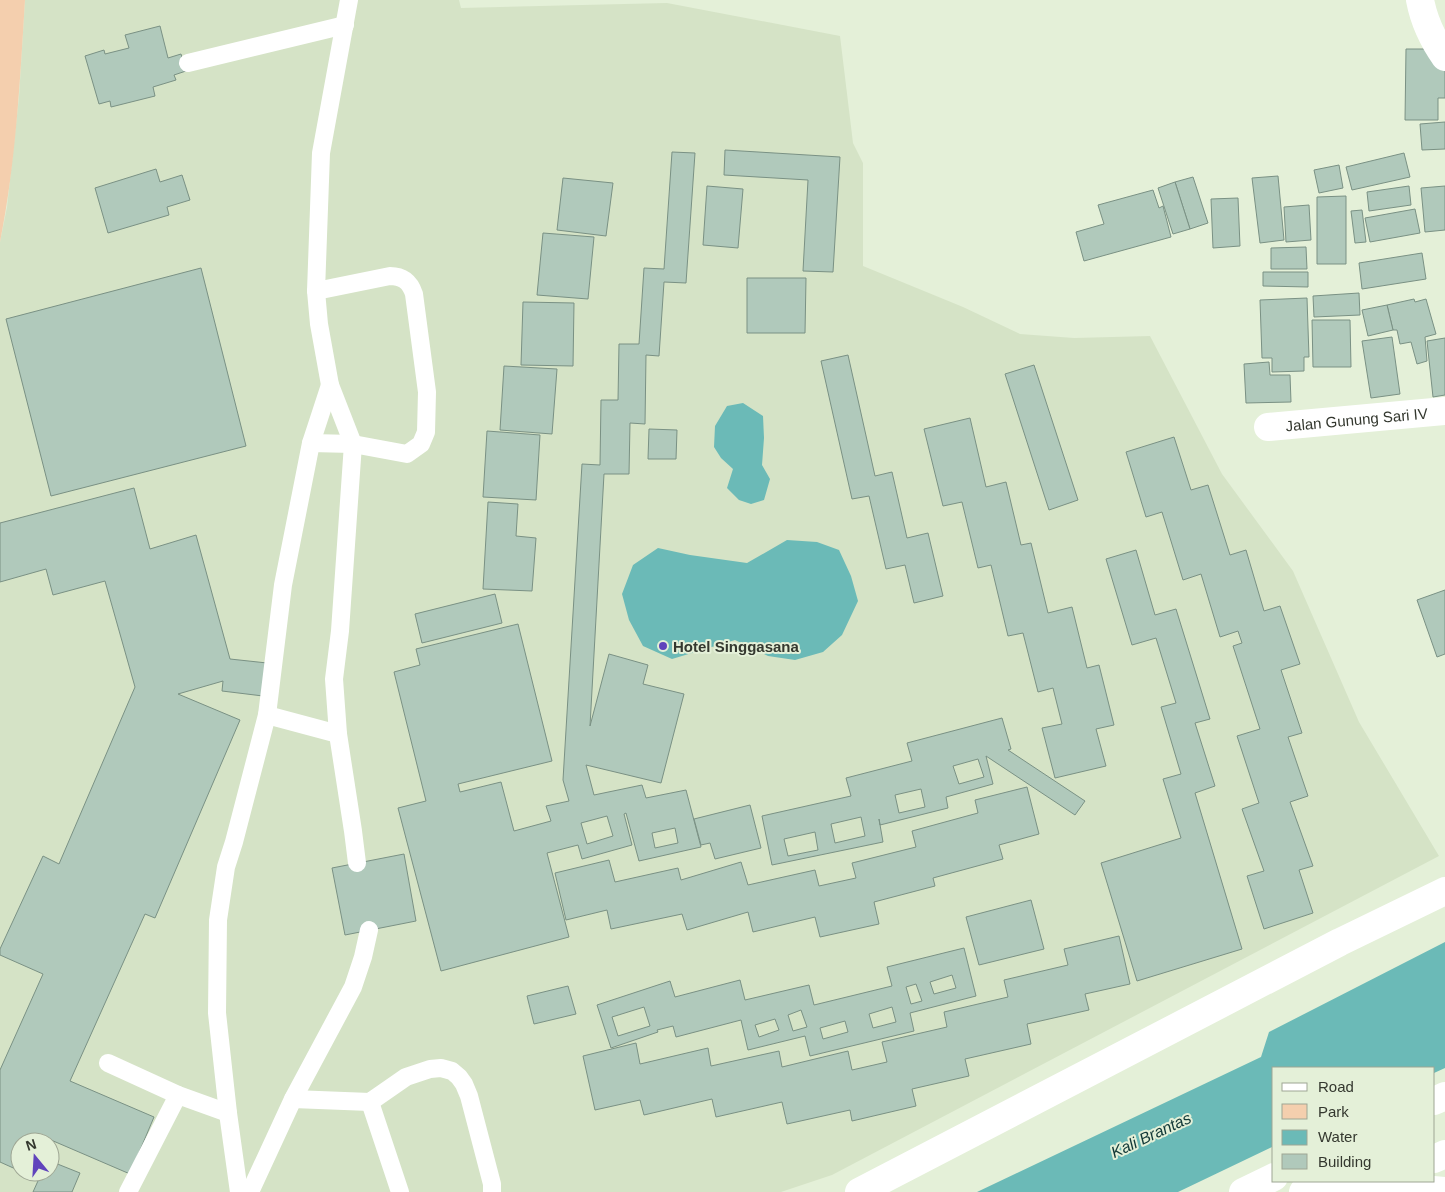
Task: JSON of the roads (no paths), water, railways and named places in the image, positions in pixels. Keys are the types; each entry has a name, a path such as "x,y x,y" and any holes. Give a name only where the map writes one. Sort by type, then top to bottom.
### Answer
{"street":[{"path":"1420,0 1423,13 1436,44 1445,57"},
{"name":"Jalan Gunung Sari IV","path":"1268,427 1445,411"},
{"path":"860,1192 1340,942 1445,892"},
{"path":"1243,1192 1272,1178"},
{"path":"1303,1192 1319,1185 1349,1182 1445,1191"}],"lane":[{"path":"349,0 321,153 316,291 318,324 330,385 352,444 340,631 334,679 338,734 357,863"},
{"path":"188,62 345,25"},
{"path":"311,443 352,444 407,454 424,440 428,392 414,294 407,281 402,277 396,276 316,291"},
{"path":"239,1192 217,1013 218,920 226,868 267,715 283,585 311,443 330,385"},
{"path":"267,715 338,734"},
{"path":"250,1192 293,1099 353,987 363,958 369,930"},
{"path":"108,1063 178,1095 228,1113"},
{"path":"293,1099 370,1102 406,1077 417,1072 441,1068 452,1071 464,1084 470,1096 492,1184 492,1192"},
{"path":"128,1192 178,1095"},
{"path":"370,1102 400,1192"}],"water":[{"path":"743,403 763,416 762,465 770,479 764,500 751,504 739,500 727,488 733,469 721,458 714,447 715,426 727,406"},
{"path":"787,540 817,542 839,550 851,576 858,601 842,635 823,652 795,660 768,656 735,640 672,659 643,646 629,620 622,594 633,565 658,548 690,555 747,563"},
{"name":"Kali Brantas","path":"1445,942 1445,1068 1435,1073 1435,1067 1272,1067 1272,1147 1178,1192 977,1192 1261,1057 1269,1032"}],"place":[{"name":"Hotel Singgasana","path":"663,646"}]}
